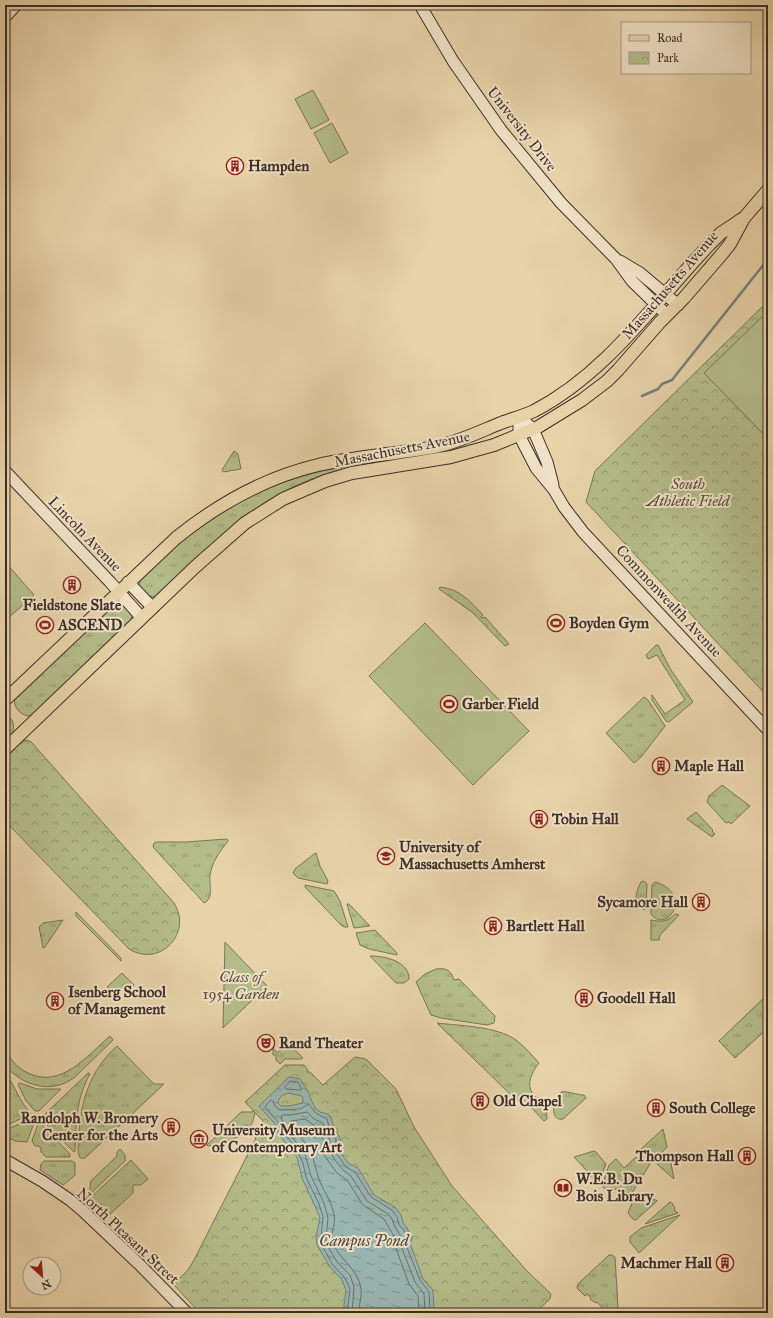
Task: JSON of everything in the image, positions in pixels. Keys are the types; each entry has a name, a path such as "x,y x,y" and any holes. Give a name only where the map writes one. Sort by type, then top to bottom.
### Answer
{"main road":[{"path":"5,17 16,5"},
{"name":"University Drive","path":"420,5 453,61 501,130 561,203 616,259 632,281 667,315"},
{"path":"744,218 768,190"},
{"name":"Massachusetts Avenue","path":"5,700 164,548 194,524 222,505 257,486 286,474 317,465 450,443 519,417 549,402 587,376 626,339 717,237 744,218"},
{"name":"Massachusetts Avenue","path":"5,749 195,567 236,530 260,512 294,493 325,481 352,473 458,455 494,445 533,429 567,410 607,381 667,315 678,305 726,249 744,218"},
{"name":"University Drive","path":"616,259 640,273 678,305"},
{"name":"Commonwealth Avenue","path":"519,417 533,429 547,462 554,490"},
{"name":"Commonwealth Avenue","path":"519,417 519,435 536,468 554,490 564,507 583,532 768,730"},
{"name":"Lincoln Avenue","path":"5,471 142,618"},
{"name":"Lincoln Avenue","path":"128,582 153,608"},
{"name":"North Pleasant Street","path":"5,1160 47,1184 70,1200 140,1265 187,1313"}],"green space":[{"path":"313,90 329,120 311,129 295,99"},
{"path":"332,123 348,153 330,163 314,133"},
{"name":"South Athletic Field","path":"768,301 768,697 586,502 595,471"},
{"path":"768,311 768,439 704,373"},
{"path":"234,451 238,454 241,469 223,472 222,470"},
{"path":"340,467 342,469 319,476 283,492 250,513 234,525 156,597 149,596 139,585 142,577 172,549 220,512 252,495 286,481"},
{"path":"5,562 34,595 5,621"},
{"path":"440,587 453,590 464,596 483,615 481,617 485,617 509,644 505,646 472,612 439,589"},
{"path":"119,603 122,604 132,616 128,625 35,713 26,716 20,712 16,707 14,701 15,698 113,605"},
{"name":"Garber Field","path":"425,623 529,731 473,785 369,676"},
{"path":"656,645 658,645 671,670 693,702 669,722 666,721 652,700 652,695 665,714 685,700 657,655 648,659 646,655"},
{"path":"644,697 648,700 665,726 642,756 634,763 606,733"},
{"path":"5,716 12,720 14,727 11,734 5,741"},
{"path":"24,740 30,741 33,744 174,903 179,914 179,926 176,936 162,951 152,954 141,954 129,949 5,821 5,756"},
{"path":"722,785 750,806 731,824 729,822 725,822 707,802 709,796"},
{"path":"696,812 713,830 712,831 715,834 712,837 687,819"},
{"path":"226,839 228,841 214,861 210,875 210,895 204,903 153,847 154,843 156,842 186,842"},
{"path":"316,853 320,866 328,881 327,884 298,878 293,873 295,869"},
{"path":"644,881 647,884 646,907 644,910 638,904 636,894 641,882"},
{"path":"655,882 667,887 673,895 675,902 674,910 670,916 664,919 657,919 651,914 652,885"},
{"path":"305,885 334,891 340,901 348,927 341,925 305,887"},
{"path":"347,904 349,904 370,926 354,928"},
{"path":"76,912 121,958 121,961 76,916"},
{"path":"675,914 679,915 660,935 659,940 651,940 651,920 664,921 670,919"},
{"path":"63,920 43,948 39,927 43,923"},
{"path":"375,930 397,953 397,955 369,949 360,945 356,933"},
{"name":"Class of 1954 Garden","path":"225,942 267,986 223,1028"},
{"path":"370,956 382,957 401,964 408,973 409,979 404,983 396,983"},
{"path":"436,969 448,970 454,980 459,979 495,1016 494,1023 487,1025 431,1015 416,982 425,974"},
{"path":"122,973 134,985 131,988 121,991 107,987"},
{"path":"768,994 768,1028 735,1058 719,1041"},
{"path":"437,1023 489,1029 508,1035 516,1040 539,1063 532,1074 530,1086 534,1095 546,1102 547,1119 544,1121 528,1104 526,1106 513,1097"},
{"path":"110,1036 113,1040 75,1077 66,1083 57,1086 47,1087 29,1083 12,1072 5,1065 5,1049 20,1069 40,1077 52,1077 62,1074 83,1061"},
{"path":"288,1043 303,1058 285,1059 280,1064 276,1060 276,1055 273,1055 273,1048 277,1053"},
{"path":"117,1046 154,1084 164,1084 85,1158 80,1158 78,1153 78,1145 84,1099 93,1076 108,1055"},
{"path":"355,1057 366,1059 396,1089 414,1127 452,1186 527,1271 551,1294 550,1299 535,1313 200,1313 175,1286 176,1282 188,1270 194,1260 255,1140 259,1126 263,1121 245,1102 285,1065 304,1065 308,1070 307,1072 310,1072 323,1085"},
{"path":"88,1073 90,1074 85,1083 79,1102 74,1152 43,1121 42,1118"},
{"path":"8,1078 31,1114 5,1126 5,1081"},
{"path":"20,1083 37,1089 61,1089 39,1111 35,1111 26,1101 18,1084"},
{"path":"561,1092 584,1095 586,1098 563,1119 559,1119 554,1113 554,1104"},
{"path":"254,1111 255,1113 252,1124 238,1137 226,1142 207,1145 241,1112"},
{"path":"33,1120 34,1123 27,1142 15,1141 12,1139 5,1142 5,1130"},
{"path":"40,1123 70,1154 70,1157 46,1157 41,1152 39,1146 35,1146 32,1141 38,1124"},
{"path":"663,1129 667,1147 655,1160 640,1150"},
{"path":"120,1149 125,1155 125,1161 89,1195 91,1181 117,1156 117,1152"},
{"path":"594,1151 606,1164 598,1183 574,1157"},
{"path":"667,1153 669,1153 674,1179 657,1164"},
{"path":"636,1157 641,1162 644,1159 650,1164 632,1193 620,1192 620,1190 614,1189 613,1191 605,1189 602,1186 609,1165 616,1159 624,1168"},
{"path":"131,1160 148,1179 141,1185 133,1185 133,1193 107,1217 89,1199"},
{"path":"44,1161 72,1161 75,1163 75,1175 63,1185 40,1170 41,1164"},
{"path":"634,1198 657,1201 636,1220 634,1220 628,1213"},
{"path":"670,1202 675,1208 674,1210 678,1213 645,1224"},
{"path":"680,1215 639,1253 630,1242 630,1237 641,1228"},
{"path":"609,1255 615,1257 618,1307 612,1313 607,1313 597,1302 596,1303 590,1299 591,1298 587,1294 585,1296 577,1288 578,1284"}],"water":[{"name":"Campus Pond","path":"289,1077 300,1079 310,1094 315,1108 331,1117 334,1128 341,1140 338,1149 349,1164 358,1168 374,1195 395,1207 401,1215 403,1223 412,1239 410,1243 423,1279 433,1290 434,1313 343,1313 346,1290 342,1280 330,1267 317,1245 316,1237 320,1218 302,1178 297,1157 277,1132 275,1124 259,1106","holes":["289,1093 302,1096 303,1103 289,1106 281,1106 278,1103 280,1097"]}],"waterway":[{"path":"642,396 658,389 662,384 672,380 768,259"}],"place":[{"name":"Hampden","path":"235,166"},
{"name":"Fieldstone Slate","path":"72,585"},
{"name":"Boyden Gym","path":"556,623"},
{"name":"ASCEND","path":"45,625"},
{"name":"Garber Field","path":"449,704"},
{"name":"Maple Hall","path":"661,766"},
{"name":"Tobin Hall","path":"539,819"},
{"name":"University of Massachusetts Amherst","path":"386,856"},
{"name":"Sycamore Hall","path":"701,902"},
{"name":"Bartlett Hall","path":"493,926"},
{"name":"Goodell Hall","path":"584,998"},
{"name":"Isenberg School of Management","path":"55,1001"},
{"name":"Rand Theater","path":"266,1043"},
{"name":"Old Chapel","path":"480,1101"},
{"name":"South College","path":"656,1108"},
{"name":"Randolph W. Bromery Center for the Arts","path":"171,1127"},
{"name":"University Museum of Contemporary Art","path":"199,1139"},
{"name":"Thompson Hall","path":"747,1156"},
{"name":"W.E.B. Du Bois Library","path":"563,1188"},
{"name":"Machmer Hall","path":"725,1263"}]}
